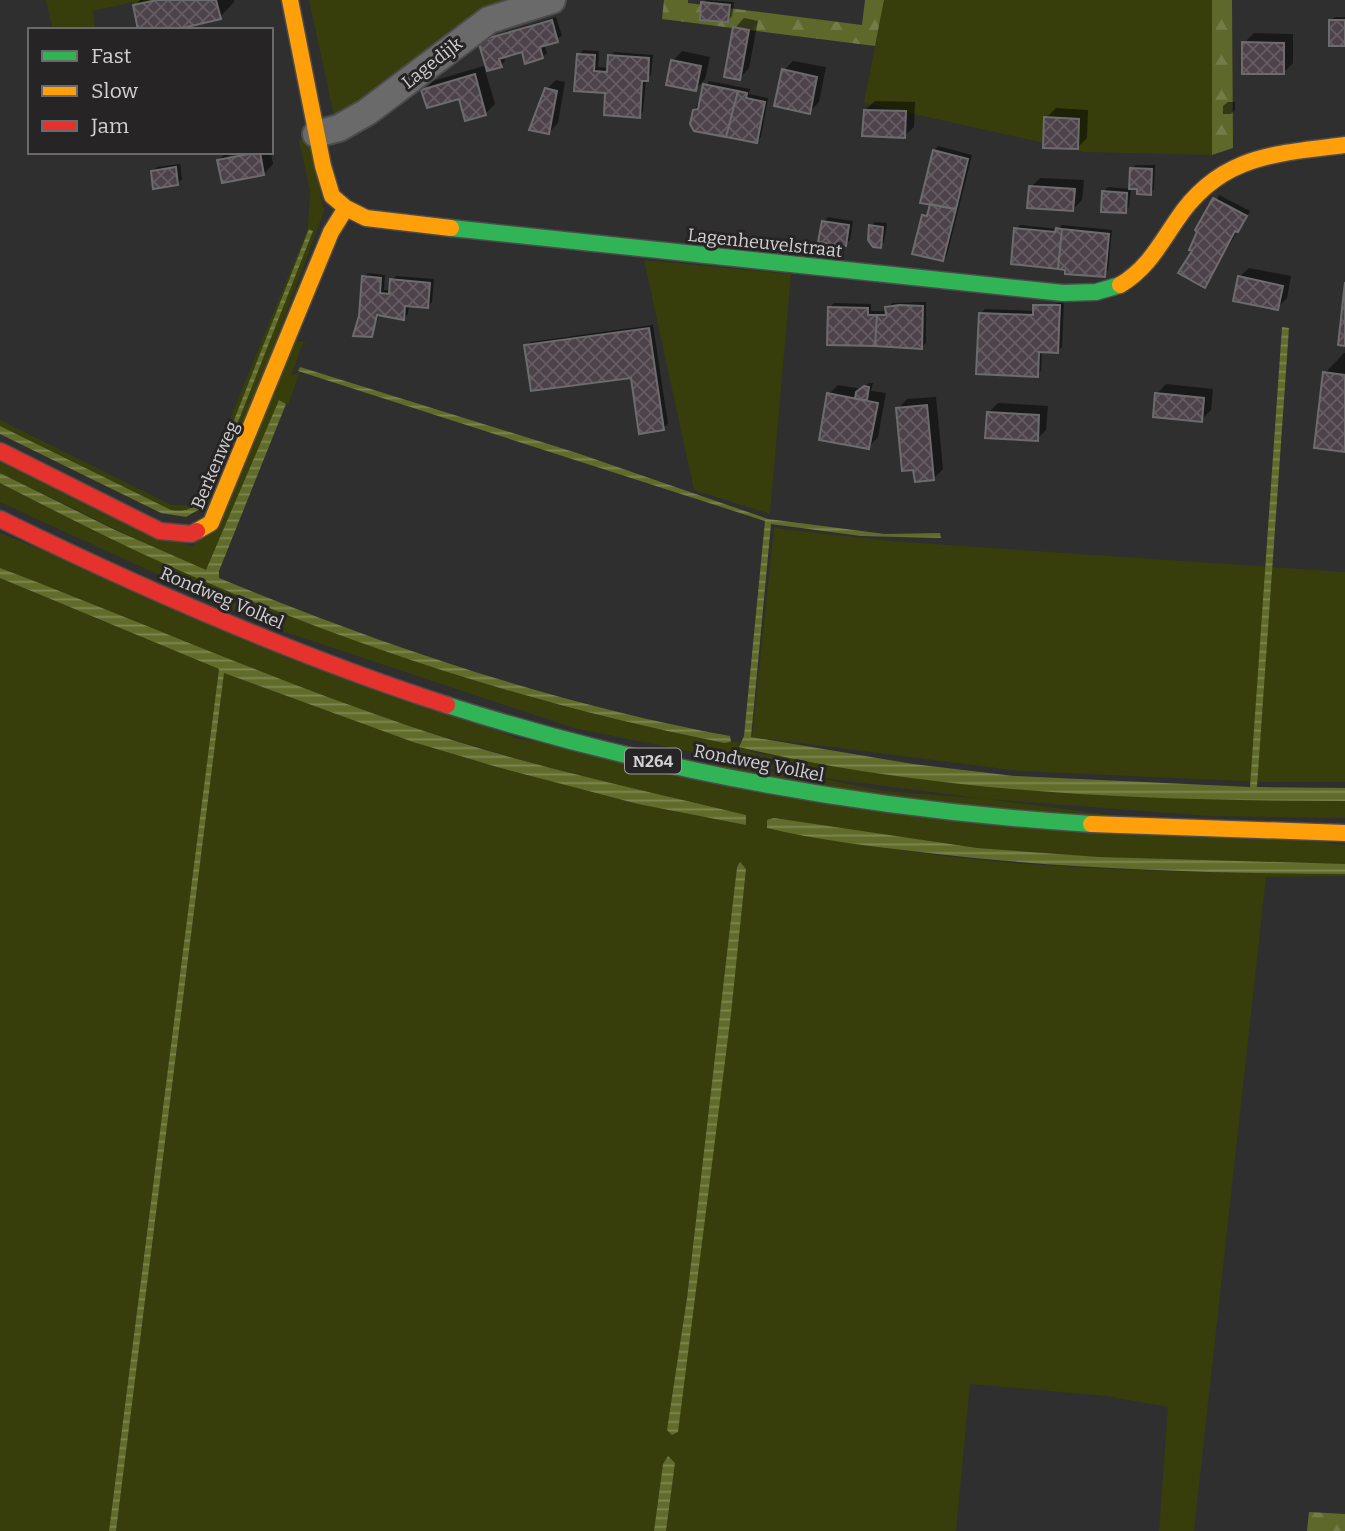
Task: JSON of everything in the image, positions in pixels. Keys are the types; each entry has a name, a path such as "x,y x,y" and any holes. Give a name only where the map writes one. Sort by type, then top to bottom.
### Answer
{"street":[{"path":"290,0 316,134 332,195 346,208"},
{"name":"Lagedijk","path":"316,134 339,128 367,112 489,20 552,0"},
{"name":"Lagenheuvelstraat","path":"346,208 366,218 399,223 1084,294 1105,293 1139,274 1210,180 1252,160 1345,145"},
{"name":"Berkenweg","path":"0,451 160,531 191,534 211,523 322,253 346,208"},
{"name":"Rondweg Volkel","path":"0,519 56,547 242,629 411,694 485,718 642,759 818,794 1023,820 1123,828 1345,833"}],"shaded area":[{"path":"46,0 159,0 135,8 134,2 93,11 95,28 53,28"},
{"path":"309,0 528,0 451,29 436,46 335,120"},
{"path":"884,0 1212,0 1212,155 1085,152 864,103"},
{"path":"309,138 324,211 213,509 174,517 205,506 309,230 203,499 196,505 185,510 171,510 0,426 0,420 171,505 188,505 197,499 308,228 310,191 299,140"},
{"path":"309,229 313,231 205,506 186,517 161,513 0,434 0,426 171,510 185,510 196,505 203,499"},
{"path":"644,260 791,274 770,514 694,490"},
{"path":"1282,327 1289,328 1257,787 1345,788 1345,801 1193,799 1039,791 888,775 739,747 744,736 765,521 298,371 300,367 577,453 768,519 885,534 940,533 941,538 861,536 771,524 751,737 913,764 1014,776 1250,787"},
{"path":"293,340 309,343 303,343 291,376 300,372 288,405 279,400 208,570 203,571 183,562 0,473 0,457 193,547"},
{"path":"279,400 286,404 219,571 219,578 344,627 471,670 599,707 730,736 731,742 724,743 652,728 581,710 441,670 371,646 234,594 167,565 0,483 0,473 115,530 206,570"},
{"path":"0,483 146,555 303,621 441,670 652,728 724,743 739,741 738,745 756,753 1001,788 1096,794 1345,801 1345,818 1209,816 883,791 574,728 279,630 0,502"},
{"path":"774,528 889,541 1345,572 1345,782 1265,782 1020,771 752,737"},
{"path":"0,533 518,739 1345,845 1345,864 1191,861 1058,855 770,829 898,850 1027,864 1226,873 1345,874 1266,877 1194,1531 1159,1531 1168,1407 1106,1396 970,1384 956,1531 666,1531 675,1463 663,1464 654,1531 116,1531 224,673 413,742 497,767 638,804 746,825 746,815 589,780 411,727 246,668 0,568","holes":["740,862 746,869 731,1014 675,1434 667,1430 687,1298 737,867"]},
{"path":"0,568 357,708 451,740 535,764 746,815 746,825 638,804 497,767 413,742 224,673 116,1531 109,1531 219,669 0,578"},
{"path":"0,578 219,669 109,1531 0,1531"},
{"path":"774,818 977,848 1099,857 1345,864 1345,874 1132,869 973,858 843,842 767,828 767,820"},
{"path":"740,862 746,869 731,1014 678,1432 672,1435 667,1430 687,1298 737,867"},
{"path":"668,1456 675,1463 666,1531 654,1531 663,1464"}],"green space":[{"path":"664,0 688,0 688,3 862,25 865,0 884,0 875,46 662,19"},
{"path":"1212,0 1232,0 1233,148 1212,155"},
{"path":"1309,1512 1345,1514 1345,1531 1307,1531"}],"building":[{"path":"157,0 216,0 221,19 183,28 138,28 133,5"},
{"path":"701,2 730,5 728,22 700,20"},
{"path":"552,20 558,42 540,47 543,58 525,64 522,52 499,59 502,67 487,71 478,41"},
{"path":"1329,20 1345,20 1345,46 1329,46"},
{"path":"733,27 749,30 740,80 724,77"},
{"path":"1242,42 1284,43 1284,74 1242,74"},
{"path":"577,54 595,55 594,71 607,72 608,55 649,58 648,81 642,81 640,118 604,115 605,93 574,91"},
{"path":"671,60 701,66 696,91 666,85"},
{"path":"782,69 817,77 810,114 774,106"},
{"path":"475,74 486,115 465,121 459,99 427,108 421,90"},
{"path":"703,84 738,91 726,137 694,131 690,124 693,110 698,109"},
{"path":"545,88 557,91 549,134 529,130"},
{"path":"738,91 747,93 746,98 765,102 757,143 726,137"},
{"path":"864,110 906,111 905,138 862,136"},
{"path":"1044,117 1079,119 1078,149 1043,148"},
{"path":"933,150 968,159 956,209 920,203"},
{"path":"260,154 264,175 222,183 217,160"},
{"path":"176,167 178,185 153,189 151,171"},
{"path":"1130,168 1152,169 1151,195 1137,194 1137,189 1129,189"},
{"path":"1029,186 1075,189 1073,211 1027,208"},
{"path":"1102,191 1127,193 1126,213 1101,212"},
{"path":"1213,198 1247,216 1238,232 1235,231 1205,288 1178,273 1192,251 1189,250 1197,232 1195,230"},
{"path":"930,204 956,209 943,261 912,254 922,215 927,216"},
{"path":"822,221 849,225 846,246 818,242"},
{"path":"869,225 883,227 881,248 873,247 868,240"},
{"path":"1014,228 1055,232 1056,228 1062,229 1058,269 1011,264"},
{"path":"1062,229 1109,234 1105,277 1065,274 1065,270 1058,269"},
{"path":"362,276 381,278 380,293 389,294 390,279 430,283 428,308 405,306 404,320 377,315 372,337 353,336 359,316"},
{"path":"1238,276 1283,286 1278,310 1233,301"},
{"path":"1345,282 1345,346 1338,345"},
{"path":"1033,305 1060,305 1058,353 1039,352 1038,377 976,374 979,313 1033,315"},
{"path":"923,306 922,349 875,346 877,315 886,315 885,307"},
{"path":"828,307 868,308 868,315 877,315 875,346 827,345"},
{"path":"649,328 664,430 639,434 631,378 531,391 524,345"},
{"path":"1323,372 1345,375 1345,452 1314,448"},
{"path":"864,386 869,387 867,400 855,399 856,392"},
{"path":"827,393 878,403 869,449 819,440"},
{"path":"1155,393 1204,398 1202,422 1153,417"},
{"path":"927,405 934,480 915,482 913,470 902,471 896,408"},
{"path":"987,412 1039,415 1038,441 985,438"}],"traffic: fast":[{"path":"451,228 1063,293 1096,292 1120,285"},
{"path":"447,705 605,750 765,784 927,809 1091,824"}],"traffic: slow":[{"path":"290,0 323,166 332,196 346,208 366,218 451,228"},
{"path":"1120,285 1145,264 1193,199 1230,170 1272,156 1345,145"},
{"path":"197,531 211,523 331,232 346,208"},
{"path":"1091,824 1345,833"}],"traffic: jam":[{"path":"0,451 160,531 191,534 197,531"},
{"path":"0,519 220,620 333,665 447,705"}]}
